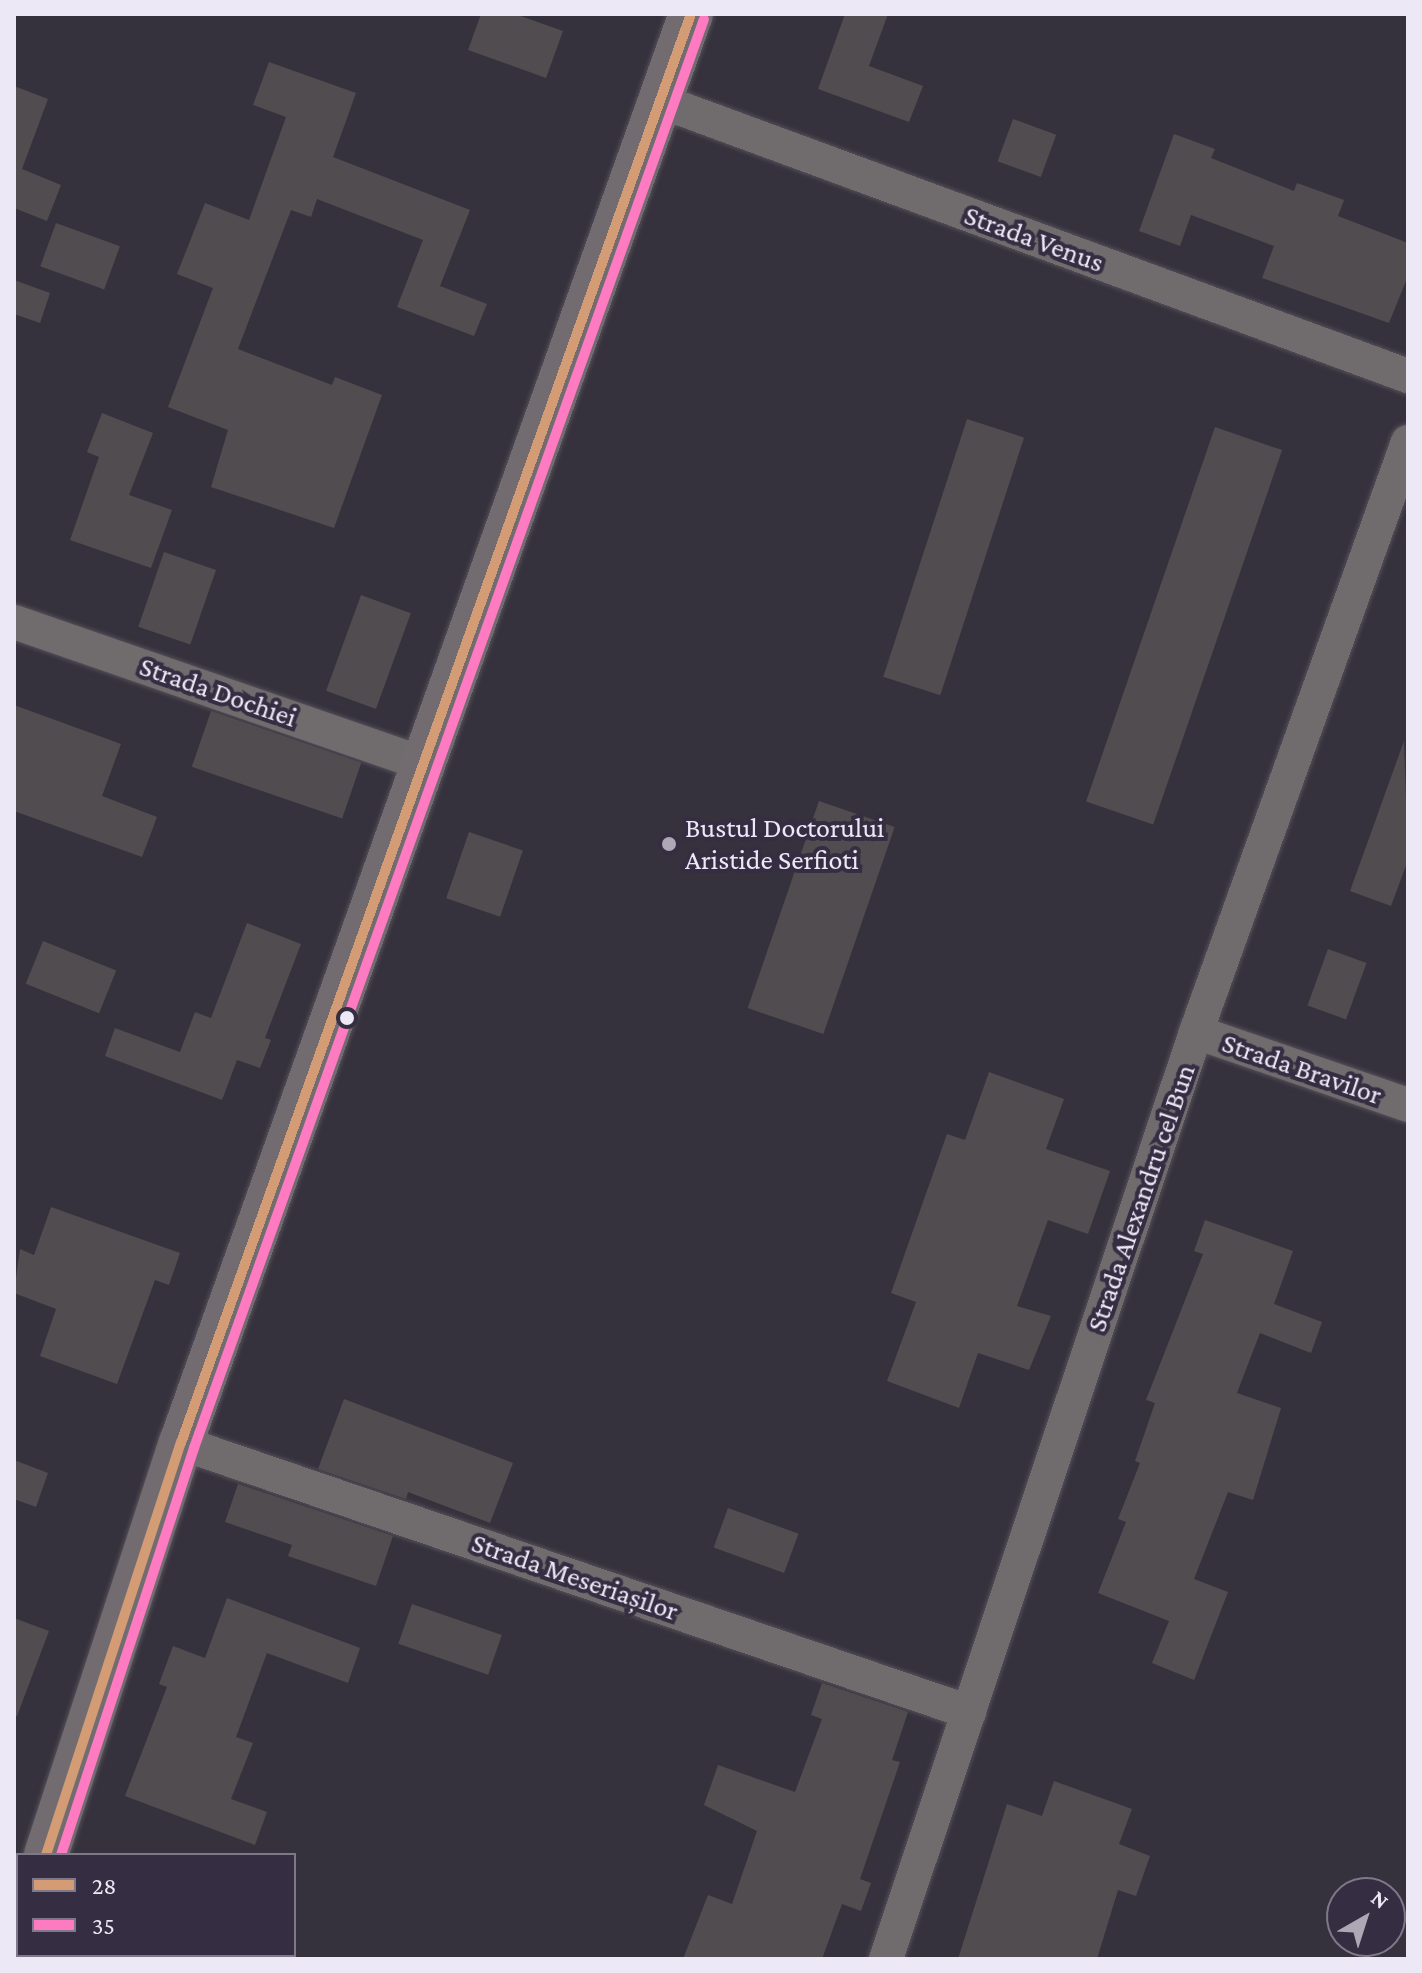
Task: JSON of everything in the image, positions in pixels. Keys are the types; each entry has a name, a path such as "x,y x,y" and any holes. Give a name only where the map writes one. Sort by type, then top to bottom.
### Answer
{"main road":[{"path":"47,1853 181,1443 691,14"}],"street":[{"name":"Strada Venus","path":"660,101 1408,376"},
{"name":"Strada Alexandru cel Bun","path":"886,1959 1196,1032 1408,442"},
{"name":"Strada Dochiei","path":"14,622 422,763"},
{"name":"Strada Bravilor","path":"1196,1032 1408,1105"},
{"name":"Strada Meseriașilor","path":"181,1443 969,1712"}],"building":[{"path":"481,14 515,14 563,31 546,78 468,50"},
{"path":"845,14 888,14 869,66 923,86 909,122 818,89"},
{"path":"269,62 356,93 333,157 470,210 440,286 487,304 474,336 397,307 423,240 317,199 311,217 291,210 238,349 332,385 335,377 382,395 334,528 211,487 228,430 168,407 213,288 177,274 205,203 249,220 286,117 253,105"},
{"path":"14,86 48,99 22,169 61,185 47,221 14,208"},
{"path":"1013,119 1056,135 1041,177 998,161"},
{"path":"1174,134 1215,149 1211,158 1294,191 1297,183 1344,200 1338,216 1408,243 1408,276 1389,323 1262,278 1274,246 1191,215 1180,246 1139,231"},
{"path":"56,223 120,246 104,289 40,266"},
{"path":"14,280 50,293 40,323 14,314"},
{"path":"102,413 153,433 129,495 172,510 151,568 70,540 99,457 87,452"},
{"path":"967,419 1024,438 940,695 883,677"},
{"path":"1215,427 1282,450 1153,825 1086,801"},
{"path":"164,552 216,570 190,645 138,627"},
{"path":"361,595 411,613 376,709 326,691"},
{"path":"14,705 121,744 102,796 157,817 142,857 14,811"},
{"path":"211,711 361,763 342,819 192,767"},
{"path":"1404,741 1408,860 1391,906 1350,891"},
{"path":"819,801 895,827 823,1034 748,1008"},
{"path":"469,832 523,851 500,917 446,898"},
{"path":"247,923 301,944 265,1038 271,1040 260,1068 237,1060 222,1100 105,1056 115,1028 180,1052 195,1012 211,1018"},
{"path":"43,941 116,971 99,1013 26,984"},
{"path":"1328,949 1367,963 1346,1019 1307,1005"},
{"path":"989,1072 1064,1099 1046,1149 1110,1171 1088,1234 1048,1220 1017,1306 1051,1316 1029,1370 978,1353 959,1408 887,1381 916,1302 891,1293 947,1134 965,1140"},
{"path":"51,1207 180,1253 169,1285 155,1280 117,1384 40,1356 56,1309 14,1293 20,1249 34,1255"},
{"path":"1205,1220 1293,1251 1274,1304 1322,1322 1311,1353 1260,1333 1237,1393 1281,1408 1253,1500 1228,1492 1194,1579 1228,1592 1194,1680 1152,1663 1169,1621 1098,1593 1126,1522 1118,1519 1140,1463 1135,1461 1155,1403 1146,1400 1203,1254 1194,1251"},
{"path":"344,1399 513,1463 490,1523 408,1492 406,1499 318,1469"},
{"path":"14,1460 48,1473 36,1507 14,1499"},
{"path":"238,1484 393,1536 376,1586 288,1556 292,1545 225,1522"},
{"path":"728,1508 798,1534 784,1573 714,1547"},
{"path":"227,1598 360,1648 348,1683 267,1653 236,1737 253,1743 231,1799 267,1812 255,1845 125,1796 167,1687 159,1684 173,1646 205,1658"},
{"path":"412,1604 502,1635 488,1675 398,1644"},
{"path":"14,1618 49,1631 17,1716 14,1716"},
{"path":"822,1683 908,1712 892,1760 900,1762 860,1879 871,1883 861,1911 842,1904 822,1959 683,1959 708,1895 732,1904 757,1831 704,1805 718,1765 795,1792 822,1719 811,1715"},
{"path":"1054,1781 1132,1809 1119,1844 1150,1856 1136,1896 1118,1890 1097,1959 958,1959 1007,1804 1042,1816"}],"transit line":[{"name":"28","path":"47,1853 181,1443 691,14"},
{"name":"35","path":"62,1853 194,1448 704,19"}],"place":[{"name":"Bustul Doctorului Aristide Serfioti","path":"669,844"}]}
